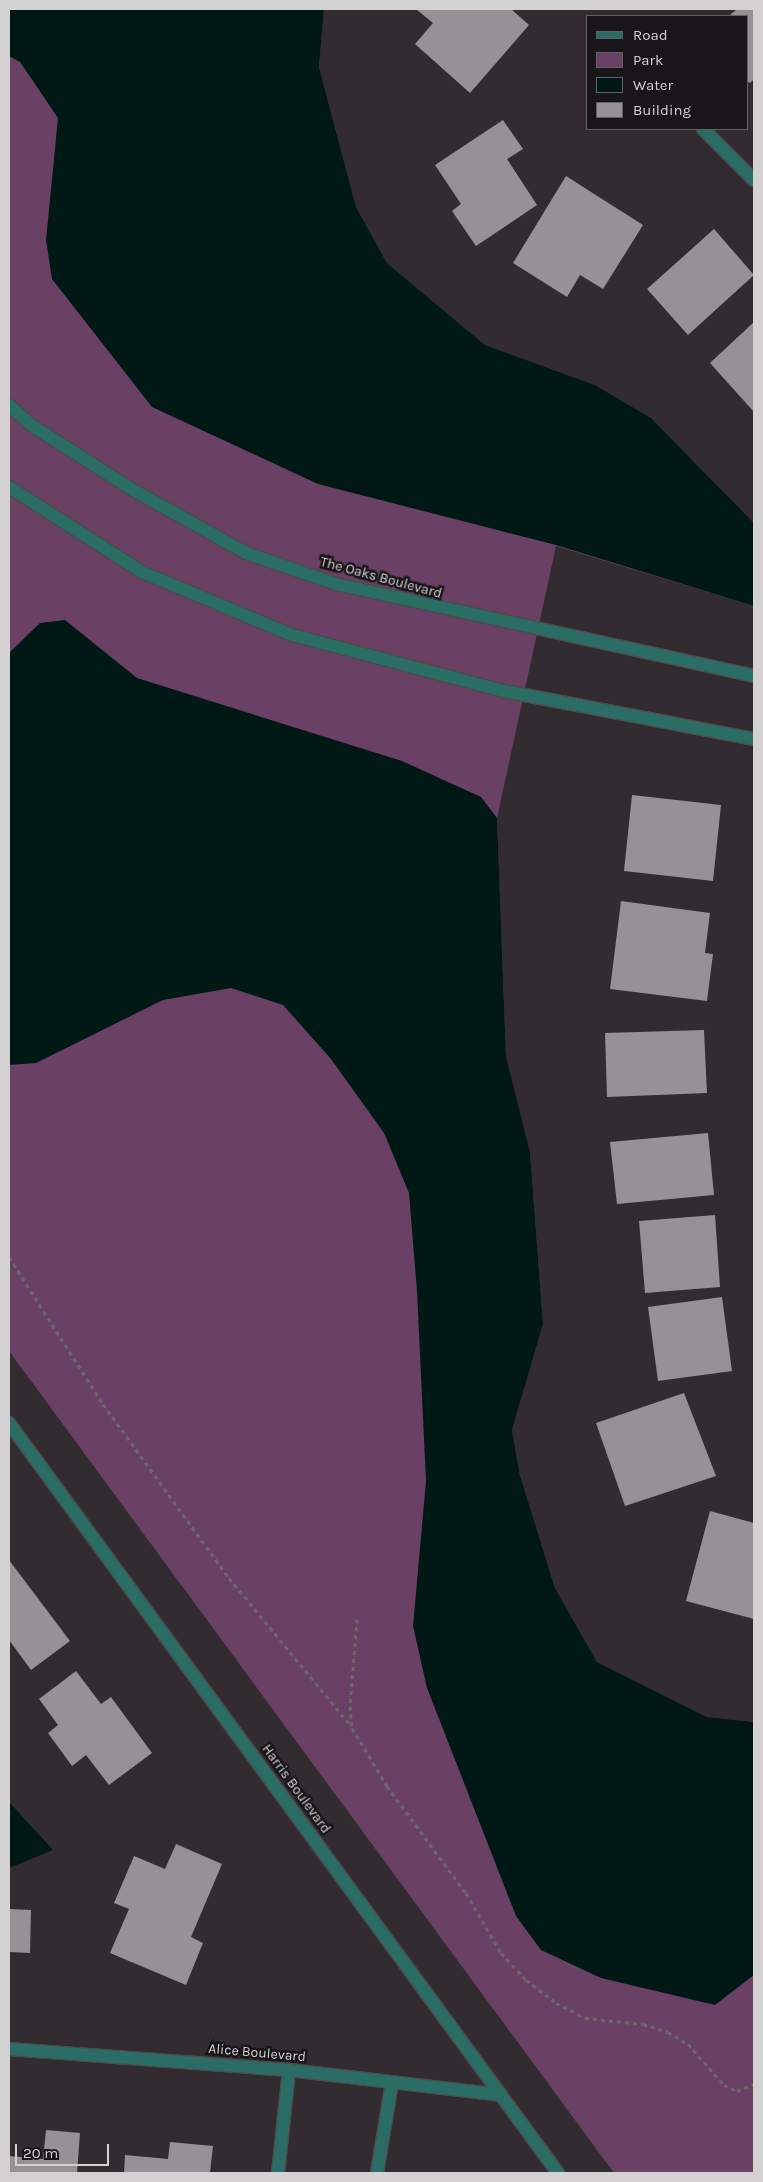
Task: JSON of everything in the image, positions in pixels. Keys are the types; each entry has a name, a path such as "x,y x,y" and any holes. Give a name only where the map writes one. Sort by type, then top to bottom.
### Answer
{"street":[{"path":"704,130 754,180"},
{"name":"The Oaks Boulevard","path":"9,405 31,425 133,490 246,553 336,584 754,676"},
{"path":"9,487 142,572 292,635 504,691 754,739"},
{"name":"Harris Boulevard","path":"9,1423 558,2173"},
{"name":"Alice Boulevard","path":"9,2048 289,2070 501,2095"},
{"path":"278,2173 289,2070"},
{"path":"377,2173 392,2082"}],"path":[{"path":"9,1257 103,1404 229,1578 352,1726 364,1752 446,1863 500,1953 526,1980 556,2004 585,2018 643,2024 668,2032 688,2044 724,2085 737,2091 754,2084"},
{"path":"352,1726 350,1698 357,1619"}],"green space":[{"path":"9,9 324,9 319,67 356,207 387,263 485,345 595,385 651,418 754,523 754,606 556,546 497,818 506,1056 530,1152 543,1324 512,1430 520,1475 555,1588 597,1662 707,1717 754,1722 754,2173 614,2173 9,1351"}],"water":[{"path":"9,9 324,9 319,67 356,207 387,263 485,345 595,385 651,418 754,523 754,606 556,545 318,484 152,407 52,279 46,240 58,118 20,62 9,56"},
{"path":"65,620 137,678 402,761 481,797 497,818 506,1056 530,1152 543,1324 512,1430 520,1475 555,1588 597,1662 707,1717 754,1722 754,1975 715,2005 601,1978 541,1950 516,1916 427,1688 413,1626 426,1481 417,1291 409,1193 384,1133 331,1059 283,1005 231,988 163,1000 36,1063 9,1065 9,653 40,623"},
{"path":"9,1802 53,1850 9,1868"}],"building":[{"path":"416,9 511,9 529,25 470,93 415,44 433,23"},
{"path":"737,9 754,9 754,79 750,83 748,82 748,15 730,15"},
{"path":"503,120 523,149 507,159 537,205 476,246 452,211 461,204 435,165"},
{"path":"566,176 643,225 603,289 580,275 567,297 513,263"},
{"path":"714,229 754,275 688,335 647,289"},
{"path":"754,322 754,412 710,363"},
{"path":"632,795 721,805 713,881 624,871"},
{"path":"621,901 710,913 705,953 713,954 707,1001 610,989"},
{"path":"704,1030 707,1093 607,1097 605,1033"},
{"path":"708,1133 714,1195 617,1204 610,1142"},
{"path":"715,1215 720,1287 645,1293 639,1221"},
{"path":"722,1297 732,1371 658,1381 648,1307"},
{"path":"684,1393 716,1476 625,1506 596,1423"},
{"path":"710,1511 754,1523 754,1619 686,1601"},
{"path":"9,1560 70,1641 31,1670 9,1640"},
{"path":"76,1671 101,1704 111,1697 152,1753 109,1785 86,1755 72,1766 48,1733 58,1725 39,1699"},
{"path":"176,1844 222,1864 191,1937 203,1943 186,1985 110,1953 129,1909 114,1903 134,1856 165,1869"},
{"path":"9,1909 31,1910 30,1953 9,1952"},
{"path":"46,2130 80,2133 77,2173 9,2173 9,2156 43,2159"},
{"path":"170,2142 213,2146 210,2173 124,2173 125,2155 168,2159"}]}
